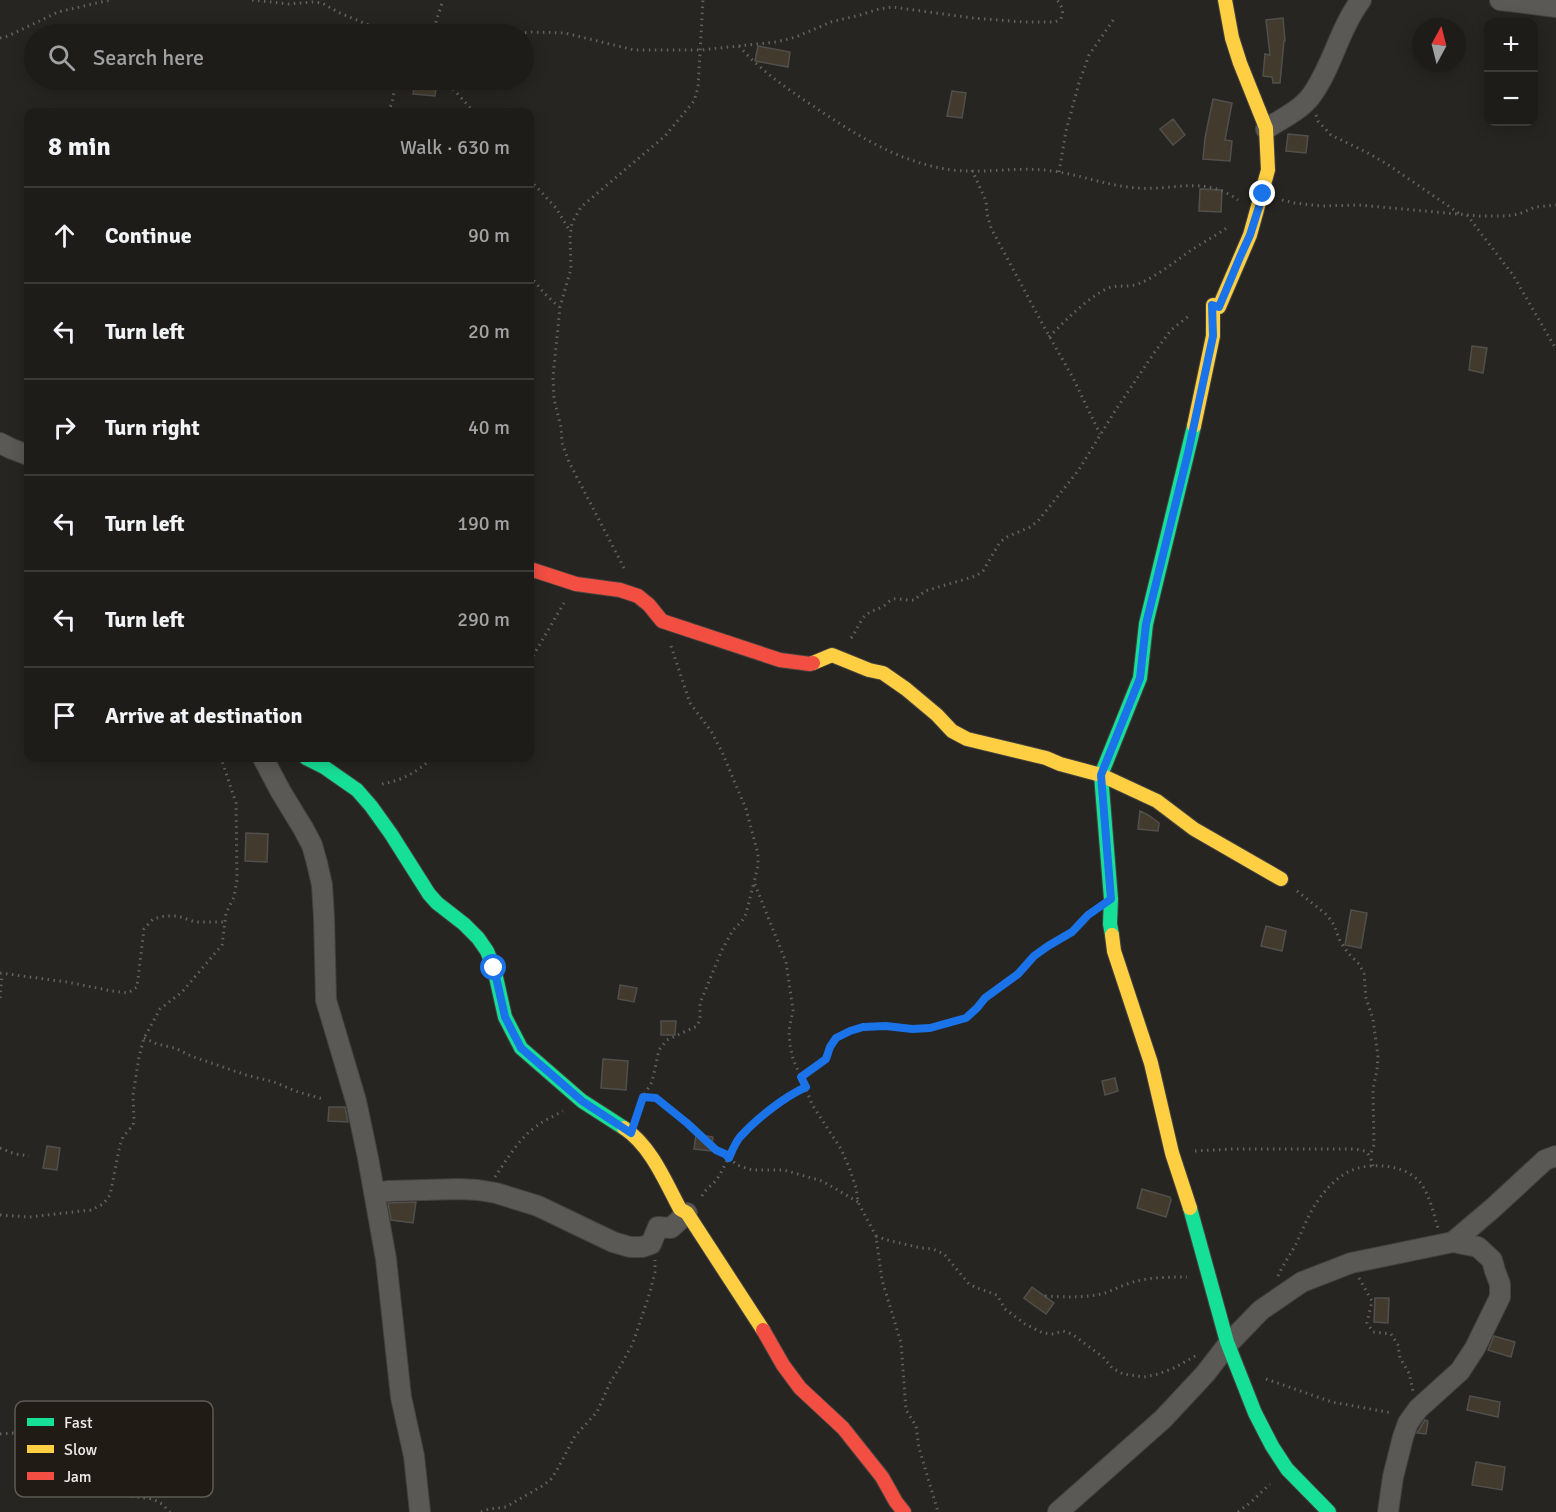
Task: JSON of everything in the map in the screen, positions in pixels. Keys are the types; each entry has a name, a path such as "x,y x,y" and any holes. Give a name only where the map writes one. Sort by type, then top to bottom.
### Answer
{"street":[{"path":"1225,0 1232,38 1266,129 1268,170 1250,235 1219,307 1212,305 1213,336 1188,453 1146,624 1140,678 1101,775 1111,899 1110,924 1114,951 1151,1063 1172,1153 1187,1196 1215,1300 1238,1370 1255,1413 1272,1446 1287,1468 1329,1512"},
{"path":"1266,129 1302,106 1311,96 1351,14 1361,0"},
{"path":"1500,0 1556,7"},
{"path":"0,443 24,453"},
{"path":"534,570 576,584 638,596 662,621 780,660 810,664 832,655 869,670 883,673 906,689 952,730 967,739 1046,758 1101,775 1157,801 1194,829 1281,879"},
{"path":"265,762 312,845 322,885 326,1000 361,1123 374,1193 386,1259 401,1397 414,1456 420,1512"},
{"path":"313,762 357,790 391,834 429,894 478,938 487,951 494,968 505,1017 521,1048 582,1101 631,1133 643,1146 680,1209 687,1213 759,1323 783,1365 800,1388 843,1428 882,1477 904,1512"},
{"path":"1453,1242 1545,1160 1556,1156"},
{"path":"374,1193 414,1190 478,1190 496,1193 538,1206 613,1242 630,1247 651,1244 658,1227 671,1228 687,1213"},
{"path":"1058,1512 1163,1419 1261,1310 1302,1282 1351,1263 1453,1242 1478,1247 1492,1260 1500,1284 1500,1297 1460,1371 1417,1410 1408,1423 1393,1476 1388,1512"}],"path":[{"path":"33,24 58,12 110,0"},
{"path":"252,0 289,4 322,3 366,24"},
{"path":"435,24 443,0"},
{"path":"638,596 569,462 562,443 554,399 553,377 560,307 571,269 572,222 580,207 665,136 694,101 698,88 703,0"},
{"path":"534,32 565,33 634,50 701,50 776,42 796,37 831,22 892,7 973,18 1055,22 1063,15 1057,0"},
{"path":"1059,172 1066,131 1089,55 1114,19"},
{"path":"0,38 24,28"},
{"path":"739,46 753,63 834,120 879,147 927,165 954,170 1025,169 1059,172 1137,188 1206,186 1221,190 1242,204 1258,210"},
{"path":"390,108 394,90"},
{"path":"454,90 470,108"},
{"path":"1311,96 1318,120 1331,135 1387,164 1461,214"},
{"path":"972,170 986,201 991,228 1073,378 1100,434"},
{"path":"534,184 556,208 571,233"},
{"path":"1263,194 1295,203 1321,206 1359,205 1479,216 1506,216 1519,214 1535,207 1556,206"},
{"path":"1467,215 1513,275 1556,349"},
{"path":"1049,337 1074,311 1096,295 1111,286 1137,285 1232,224"},
{"path":"534,281 560,307"},
{"path":"832,655 852,637 861,620 872,610 884,607 894,599 914,600 925,591 976,576 983,570 1000,542 1038,521 1078,471 1134,382 1172,330 1190,315 1212,305"},
{"path":"534,654 576,584"},
{"path":"631,1133 643,1097 652,1082 659,1050 668,1040 697,1026 700,1020 700,1003 722,950 733,930 746,914 758,866 758,854 746,809 711,731 690,703 662,621"},
{"path":"0,1215 29,1217 91,1210 103,1204 110,1195 120,1145 123,1137 133,1125 133,1095 144,1038 160,1010 182,992 222,945 226,914 234,897 237,880 236,803 222,762"},
{"path":"357,790 395,781 410,775 428,762"},
{"path":"1281,879 1327,915 1340,941 1359,964 1364,974 1366,999 1373,1019 1378,1057 1373,1089 1374,1145 1370,1156"},
{"path":"754,882 786,962 793,1010 789,1030 793,1059 813,1106 841,1149 856,1188 858,1202 876,1236 882,1280 901,1343 906,1410 916,1426 919,1448 938,1512"},
{"path":"801,1077 826,1059 836,1038 850,1031 863,1027 886,1026 912,1029 930,1028 966,1018 985,998 1018,974 1034,956 1072,932 1088,915 1111,899"},
{"path":"0,998 1,974 67,982 128,993 136,987 144,929 153,919 178,916 195,922 225,922"},
{"path":"144,1038 246,1075 323,1099"},
{"path":"687,1213 698,1207 704,1192 716,1180 740,1137 766,1113 794,1092 806,1087"},
{"path":"643,1097 656,1098 716,1150 725,1154 737,1165 752,1170 784,1170 822,1181 858,1202"},
{"path":"478,1190 492,1182 526,1135 537,1126 582,1101"},
{"path":"0,1148 28,1156"},
{"path":"1172,1153 1233,1149 1351,1149 1364,1150 1370,1156 1373,1167"},
{"path":"1275,1280 1312,1209 1333,1182 1350,1171 1390,1166 1404,1170 1417,1179 1424,1189 1442,1239 1453,1242"},
{"path":"481,1512 506,1507 537,1490 551,1479 575,1436 597,1412 610,1383 633,1343 644,1312 655,1272 658,1227"},
{"path":"876,1236 933,1249 944,1254 969,1284 998,1295 1005,1309 1025,1324 1043,1333 1052,1334 1063,1331 1072,1334 1103,1357 1112,1368 1124,1374 1144,1377 1158,1374 1199,1354"},
{"path":"1238,1370 1332,1402 1397,1413 1417,1410 1398,1345 1391,1334 1373,1332 1367,1323 1372,1301 1351,1263"},
{"path":"1045,1296 1073,1298 1090,1296 1104,1294 1144,1279 1187,1277"},
{"path":"0,1434 15,1434"},
{"path":"1238,1512 1287,1468"},
{"path":"141,1497 153,1498 170,1512"}],"building":[{"path":"1283,18 1285,41 1280,83 1273,83 1272,77 1263,76 1265,54 1270,55 1266,20"},
{"path":"758,46 790,52 788,67 755,61"},
{"path":"414,90 436,90 435,96 413,94"},
{"path":"952,91 966,93 962,118 947,116"},
{"path":"1213,99 1232,103 1225,140 1232,141 1230,161 1203,159"},
{"path":"1173,119 1185,135 1173,145 1160,129"},
{"path":"1288,134 1308,136 1306,153 1286,151"},
{"path":"1200,189 1222,190 1221,212 1199,211"},
{"path":"1472,346 1487,348 1483,373 1469,370"},
{"path":"1140,811 1159,823 1158,831 1138,829"},
{"path":"246,833 268,834 267,862 245,861"},
{"path":"1351,910 1367,913 1361,948 1345,945"},
{"path":"1266,926 1286,931 1282,951 1261,946"},
{"path":"620,985 637,988 634,1002 618,999"},
{"path":"661,1021 676,1021 675,1035 661,1035"},
{"path":"603,1059 628,1061 626,1090 601,1088"},
{"path":"1115,1078 1118,1091 1105,1095 1102,1081"},
{"path":"329,1107 345,1107 348,1122 328,1121"},
{"path":"696,1134 713,1137 711,1151 694,1149"},
{"path":"47,1146 60,1148 57,1170 43,1168"},
{"path":"1142,1189 1170,1197 1166,1217 1137,1208"},
{"path":"416,1202 413,1223 391,1220 388,1203"},
{"path":"1032,1287 1054,1303 1046,1314 1024,1298"},
{"path":"1375,1298 1389,1298 1388,1323 1374,1322"},
{"path":"1494,1336 1515,1342 1511,1357 1488,1350"},
{"path":"1470,1396 1500,1402 1498,1417 1467,1410"},
{"path":"1425,1420 1428,1421 1426,1434 1417,1433"},
{"path":"1476,1462 1505,1467 1502,1490 1472,1485"}],"traffic: fast":[{"path":"1112,935 1101,775 1140,678 1146,624 1194,426"},
{"path":"314,762 357,790 391,834 429,894 478,938 487,951 494,968 505,1017 521,1048 582,1101 624,1128"},
{"path":"1190,1208 1227,1342 1255,1413 1287,1469 1329,1512"}],"traffic: slow":[{"path":"1194,426 1213,336 1213,305 1219,307 1250,235 1268,170 1266,128 1240,63 1232,38 1225,0"},
{"path":"813,663 832,655 869,670 883,673 937,715 952,731 967,739 1046,758 1101,775 1157,801 1194,829 1281,879"},
{"path":"1112,935 1114,951 1151,1063 1172,1153 1190,1208"},
{"path":"624,1128 650,1154 680,1209 687,1213 763,1330"}],"traffic: jam":[{"path":"534,570 576,584 620,590 638,596 662,621 780,660 813,663"},
{"path":"763,1330 783,1365 800,1388 843,1428 882,1477 904,1512"}],"route":[{"path":"494,968 505,1017 521,1048 582,1101 631,1133 643,1097 656,1098 716,1150 729,1158 740,1137 766,1113 794,1092 806,1087 801,1077 826,1059 836,1038 863,1027 930,1028 966,1018 985,998 1018,974 1034,956 1072,932 1088,915 1111,899 1101,775 1140,678 1146,624 1188,453 1213,336 1212,305 1219,307 1250,235 1263,194"}]}
